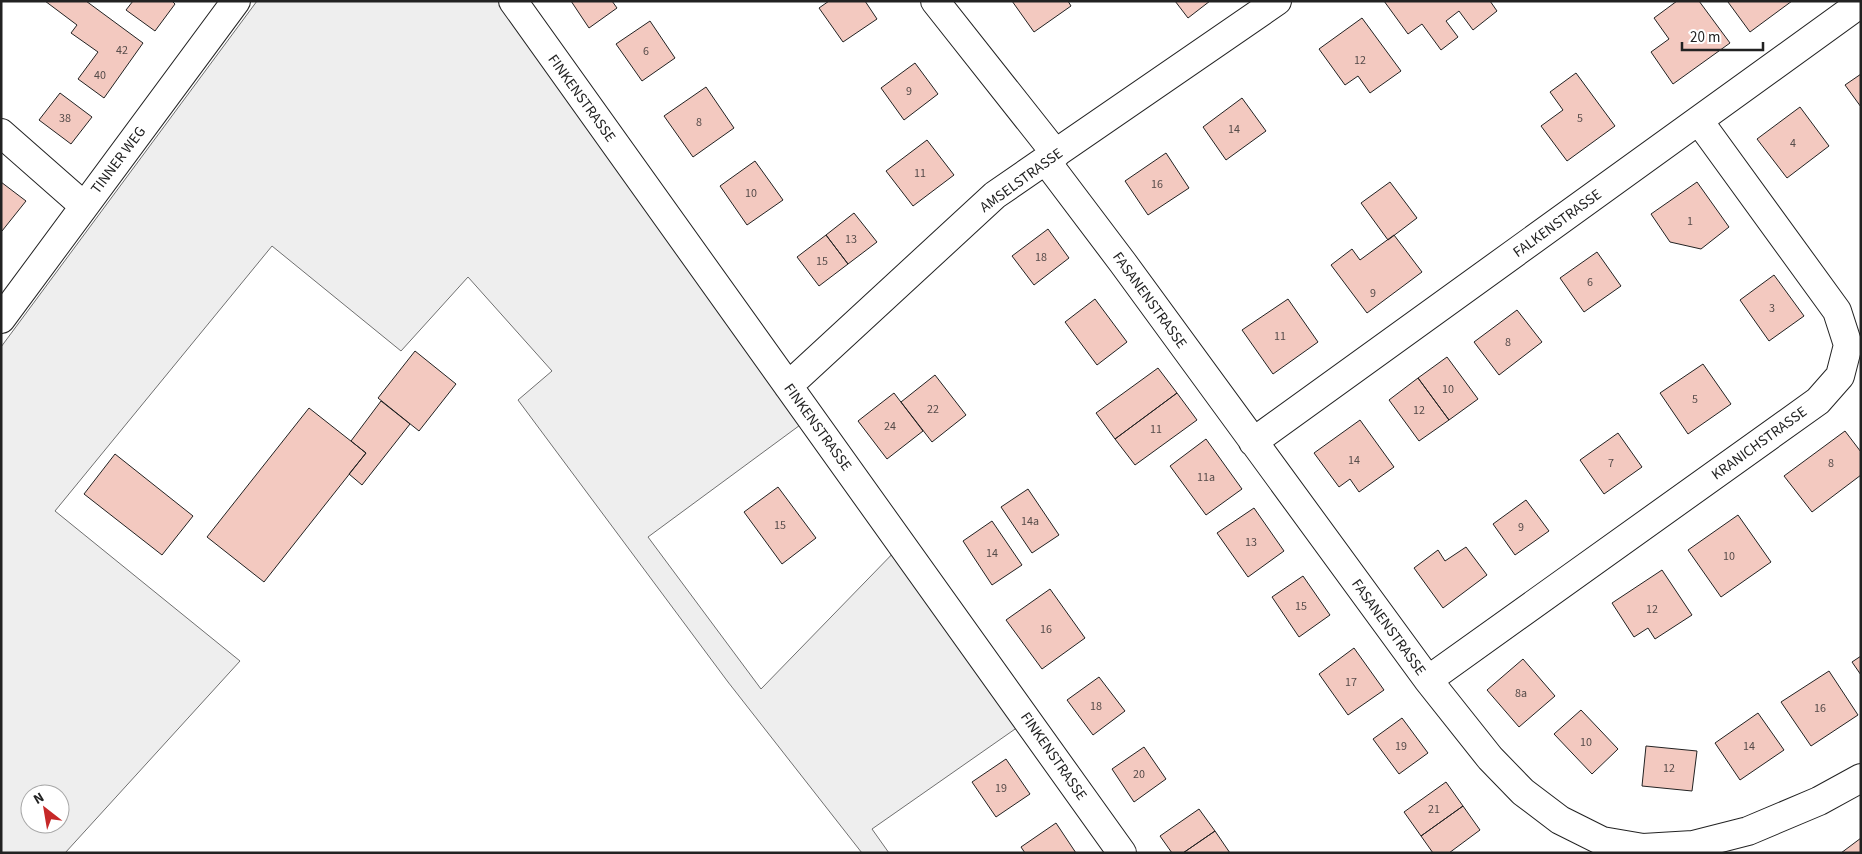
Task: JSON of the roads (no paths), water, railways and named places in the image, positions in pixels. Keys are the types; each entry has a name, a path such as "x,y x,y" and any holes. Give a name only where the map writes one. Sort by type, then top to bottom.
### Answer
{"street":[{"name":"TINNER WEG","path":"1,318 236,1"},
{"name":"FINKENSTRASSE","path":"513,1 1122,853"},
{"name":"FASANENSTRASSE","path":"935,1 1051,157 1253,442 1428,680 1490,758 1523,792 1598,847 1643,848 1693,845 1748,831 1819,801 1861,778"},
{"name":"AMSELSTRASSE","path":"788,386 995,195 1277,1"},
{"name":"FALKENSTRASSE","path":"1253,442 1861,3"},
{"name":"KRANICHSTRASSE","path":"1428,680 1818,401 1840,376 1848,345 1837,311 1699,121"},
{"path":"1,133 84,206"}]}
